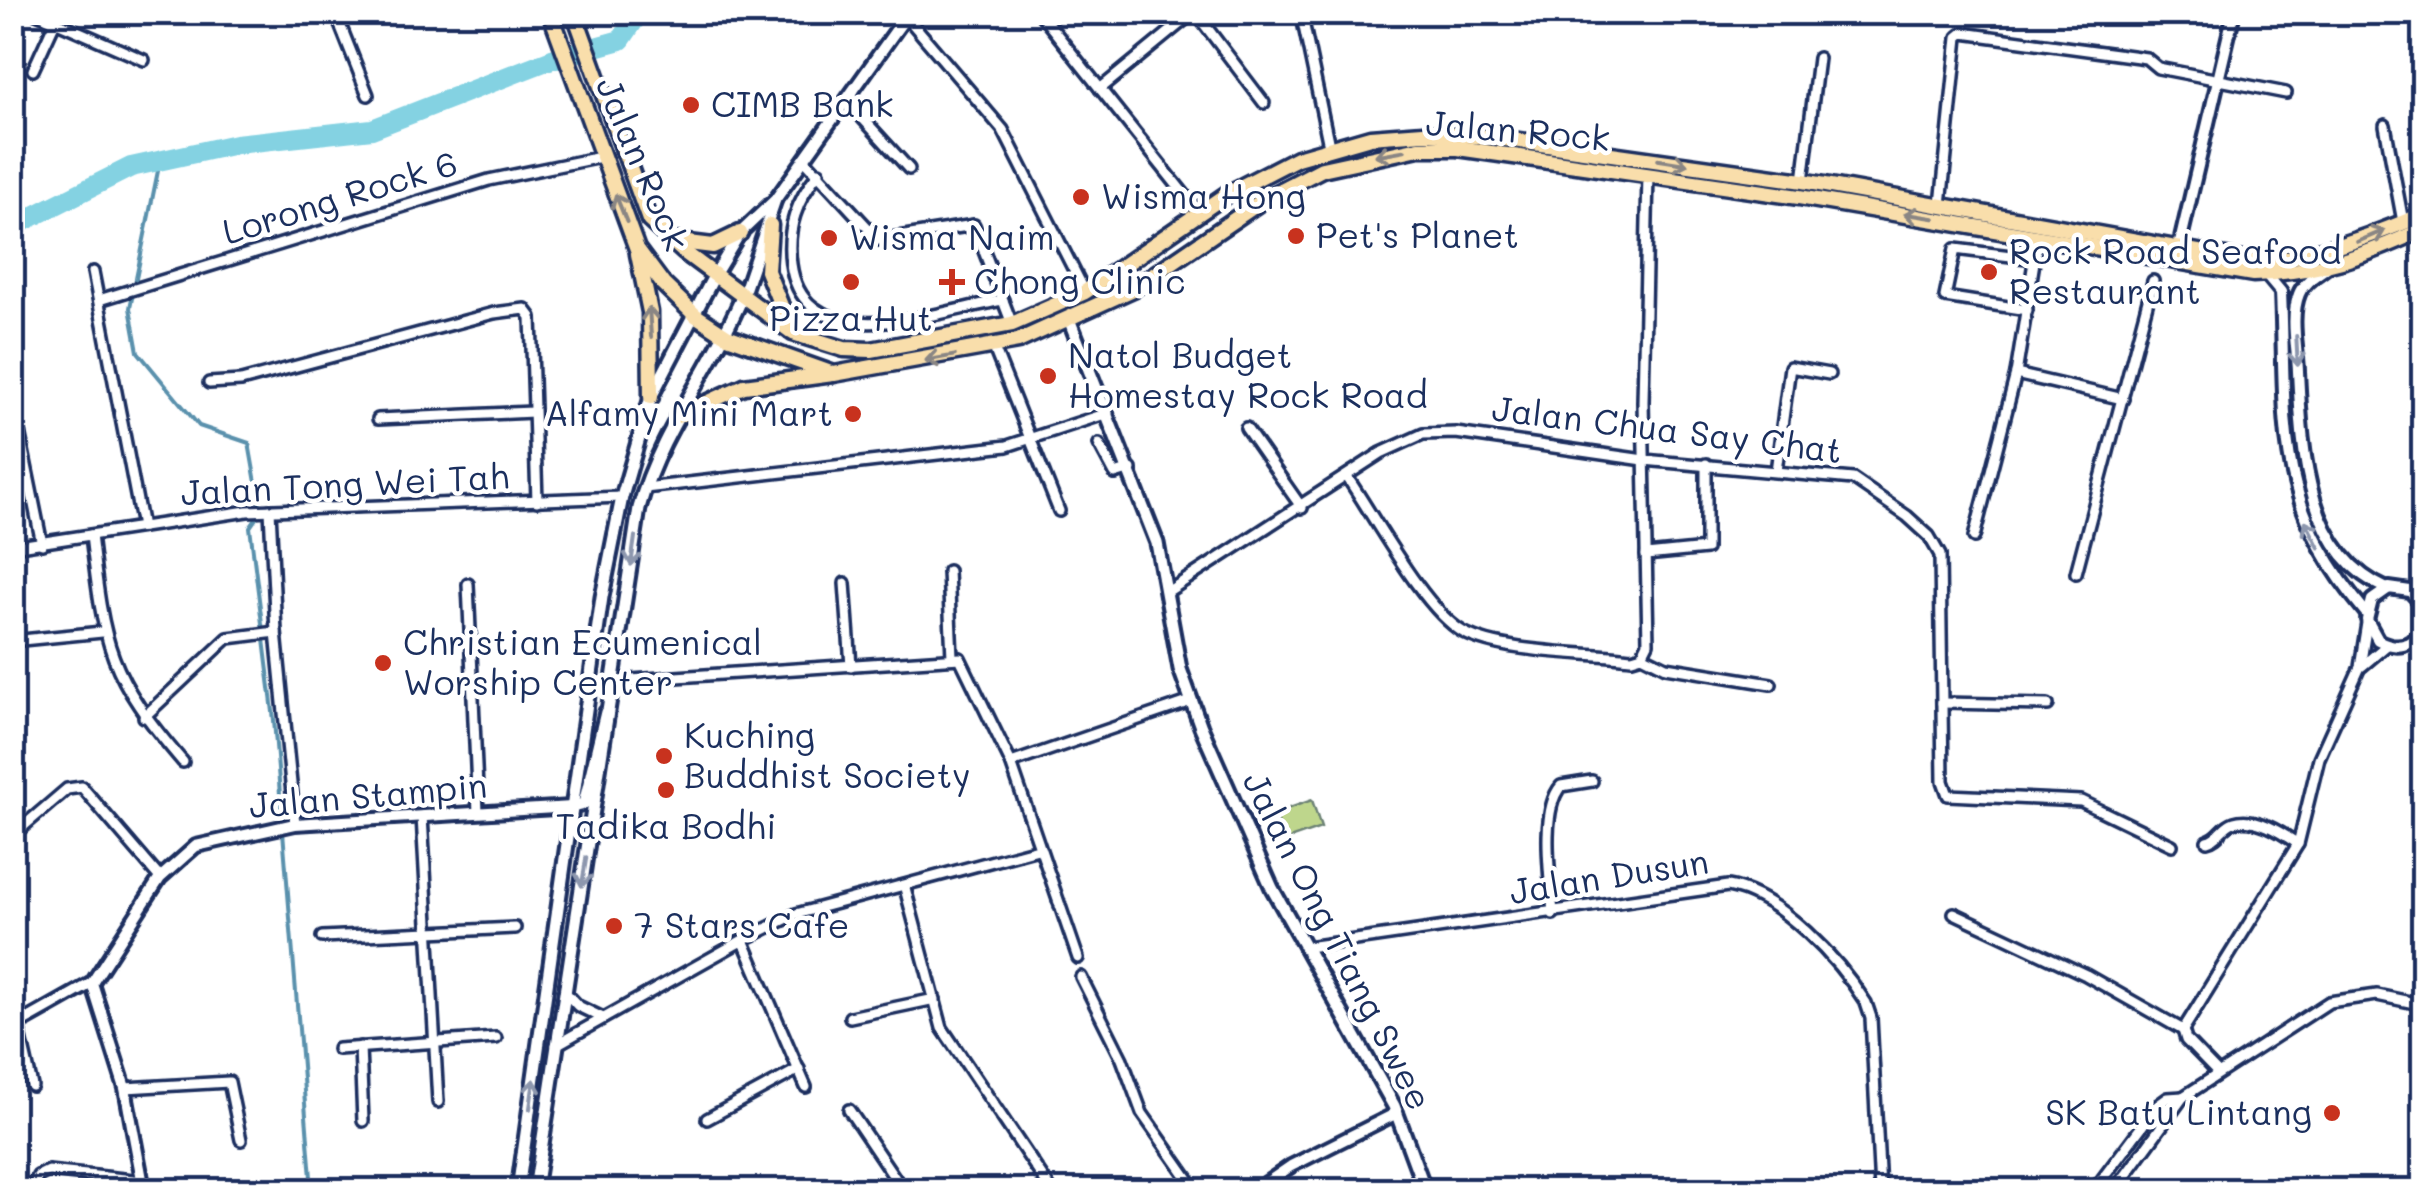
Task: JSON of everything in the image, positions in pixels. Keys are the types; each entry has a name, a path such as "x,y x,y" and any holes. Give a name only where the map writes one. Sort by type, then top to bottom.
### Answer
{"main road":[{"name":"Jalan Rock","path":"550,12 637,249 662,284 695,315 726,336 834,374 994,348 1069,319 1132,288 1266,198 1322,169 1419,148 1458,148 1648,174 2038,235 2199,267 2266,274 2365,257 2424,229"},
{"name":"Jalan Rock","path":"574,12 650,220 667,239 792,333 824,346 871,350 1012,324 1085,292 1262,174 1329,146 1420,133 1463,134 1803,181 2254,262 2296,258 2359,242 2424,214"},
{"path":"770,225 768,271 792,333"},
{"path":"667,239 713,246 740,234"},
{"path":"637,249 650,312 651,397"},
{"path":"518,1190 572,808 622,496 651,397 714,276"},
{"path":"535,1190 645,488 658,448 726,336 743,296"},
{"name":"Jalan Ong Tiang Swee","path":"1069,319 1131,469 1163,562 1173,638 1190,701 1272,888 1397,1113 1426,1190"},
{"path":"678,416 744,386 834,374"},
{"path":"572,808 584,804 600,725 612,704"}],"street":[{"path":"34,12 144,60"},
{"path":"335,12 368,95"},
{"path":"1039,12 1200,214"},
{"path":"1100,89 1195,12 1264,103"},
{"path":"1301,12 1329,146"},
{"path":"2179,247 2234,12"},
{"path":"714,276 740,234 775,200 908,14 1002,130 1085,292"},
{"path":"33,70 56,22"},
{"path":"1941,205 1958,37 1963,34 2146,58 2158,68 2286,93"},
{"path":"1803,181 1818,58"},
{"path":"846,100 909,170"},
{"path":"2385,125 2403,222"},
{"name":"Lorong Rock 6","path":"98,300 488,180 601,157"},
{"path":"804,159 879,240 974,225 1012,324"},
{"path":"819,172 802,193 788,243 793,278 806,305 826,319 864,323 1003,300"},
{"path":"1642,655 1648,643 1644,460 1648,174"},
{"path":"743,296 770,225 775,200"},
{"path":"1974,537 2016,374 2038,235"},
{"path":"2026,310 1945,297 1956,249 2035,259"},
{"path":"2327,266 2303,286 2296,310 2304,458 2318,510 2341,553 2364,580 2387,589 2410,591 2424,606"},
{"path":"92,272 142,527"},
{"path":"2266,274 2281,292 2285,444 2294,490 2315,543 2386,645"},
{"path":"2076,572 2153,281"},
{"path":"209,383 241,381 494,313 525,309 532,317 537,501"},
{"path":"994,348 1060,511"},
{"path":"1776,471 1790,367 1829,374"},
{"path":"2016,374 2123,398"},
{"path":"12,396 42,544"},
{"path":"378,419 533,412"},
{"path":"645,488 919,459 1032,441 1108,413"},
{"path":"1246,428 1302,508"},
{"name":"Jalan Chua Say Chat","path":"1167,592 1403,440 1423,434 1456,433 1644,460 1854,479 1868,484 1936,544 1940,555 1943,781 1948,795 2081,801 2172,845"},
{"path":"1098,444 1109,470 1115,474 1131,469"},
{"path":"1646,555 1706,549 1706,464"},
{"path":"1347,476 1426,594 1462,631 1514,645 1632,658 1642,655 1666,668 1771,684"},
{"name":"Jalan Tong Wei Tah","path":"12,547 247,511 622,496"},
{"path":"266,510 271,632 292,825"},
{"path":"91,536 102,632 118,674 144,717 183,762"},
{"path":"948,570 952,657"},
{"path":"845,583 851,666"},
{"path":"468,584 478,812"},
{"path":"2183,1030 2298,844 2319,758 2360,667 2372,600 2387,589"},
{"path":"2360,667 2386,645 2419,641 2424,628"},
{"path":"12,641 102,632"},
{"path":"144,717 228,638 271,632"},
{"path":"616,681 960,658 1011,763 1078,958"},
{"path":"1011,763 1190,701"},
{"path":"1942,703 2048,705"},
{"path":"1553,914 1549,834 1554,798 1561,786 1592,781"},
{"path":"12,836 67,789 82,787 160,878"},
{"name":"Jalan Stampin","path":"15,1026 92,982 160,878 196,846 263,828 292,825 572,808"},
{"path":"422,816 438,1102"},
{"path":"2207,841 2216,839 2234,822 2245,821 2259,823 2298,844"},
{"path":"556,1045 601,1016 796,914 906,888 1038,849"},
{"name":"Jalan Dusun","path":"1307,946 1553,914 1728,886 1756,896 1786,912 1862,997 1871,1018 1879,1188"},
{"path":"906,888 946,1036 1051,1190"},
{"path":"1954,914 2086,975 2183,1030 2186,1040 2218,1072"},
{"path":"322,937 516,928"},
{"path":"743,940 806,1087"},
{"path":"1081,978 1122,1059 1142,1113 1196,1190"},
{"path":"31,1190 38,1176 48,1171 144,1186 125,1088 92,982"},
{"path":"565,992 578,1006 601,1016"},
{"path":"2114,1190 2183,1097 2329,1002 2377,995 2424,1005"},
{"path":"850,1017 934,999"},
{"path":"15,1026 32,1086"},
{"path":"338,1049 496,1038"},
{"path":"360,1047 363,1121"},
{"path":"707,1119 799,1069"},
{"path":"125,1088 229,1082 240,1140"},
{"path":"2094,1190 2158,1106 2168,1098 2183,1097"},
{"path":"849,1110 902,1190"},
{"path":"1256,1190 1291,1166 1397,1113"}],"green space":[{"path":"1312,800 1321,828 1284,841 1275,813"}],"waterway":[{"path":"12,227 131,167 236,144 372,129 552,59 621,40 640,12"},
{"path":"160,161 130,308 138,352 199,426 249,443 261,511 250,527 274,720 312,1190"}],"place":[{"name":"CIMB Bank","path":"691,105"},
{"name":"Wisma Hong","path":"1081,197"},
{"name":"Pet's Planet","path":"1296,236"},
{"name":"Wisma Naim","path":"829,238"},
{"name":"Rock Road Seafood Restaurant","path":"1989,272"},
{"name":"Pizza Hut","path":"851,282"},
{"name":"Chong Clinic","path":"952,282"},
{"name":"Natol Budget Homestay Rock Road","path":"1048,376"},
{"name":"Alfamy Mini Mart","path":"853,414"},
{"name":"Christian Ecumenical Worship Center","path":"383,663"},
{"name":"Kuching Buddhist Society","path":"664,756"},
{"name":"Tadika Bodhi","path":"666,790"},
{"name":"7 Stars Cafe","path":"614,926"},
{"name":"SK Batu Lintang","path":"2332,1113"}]}
